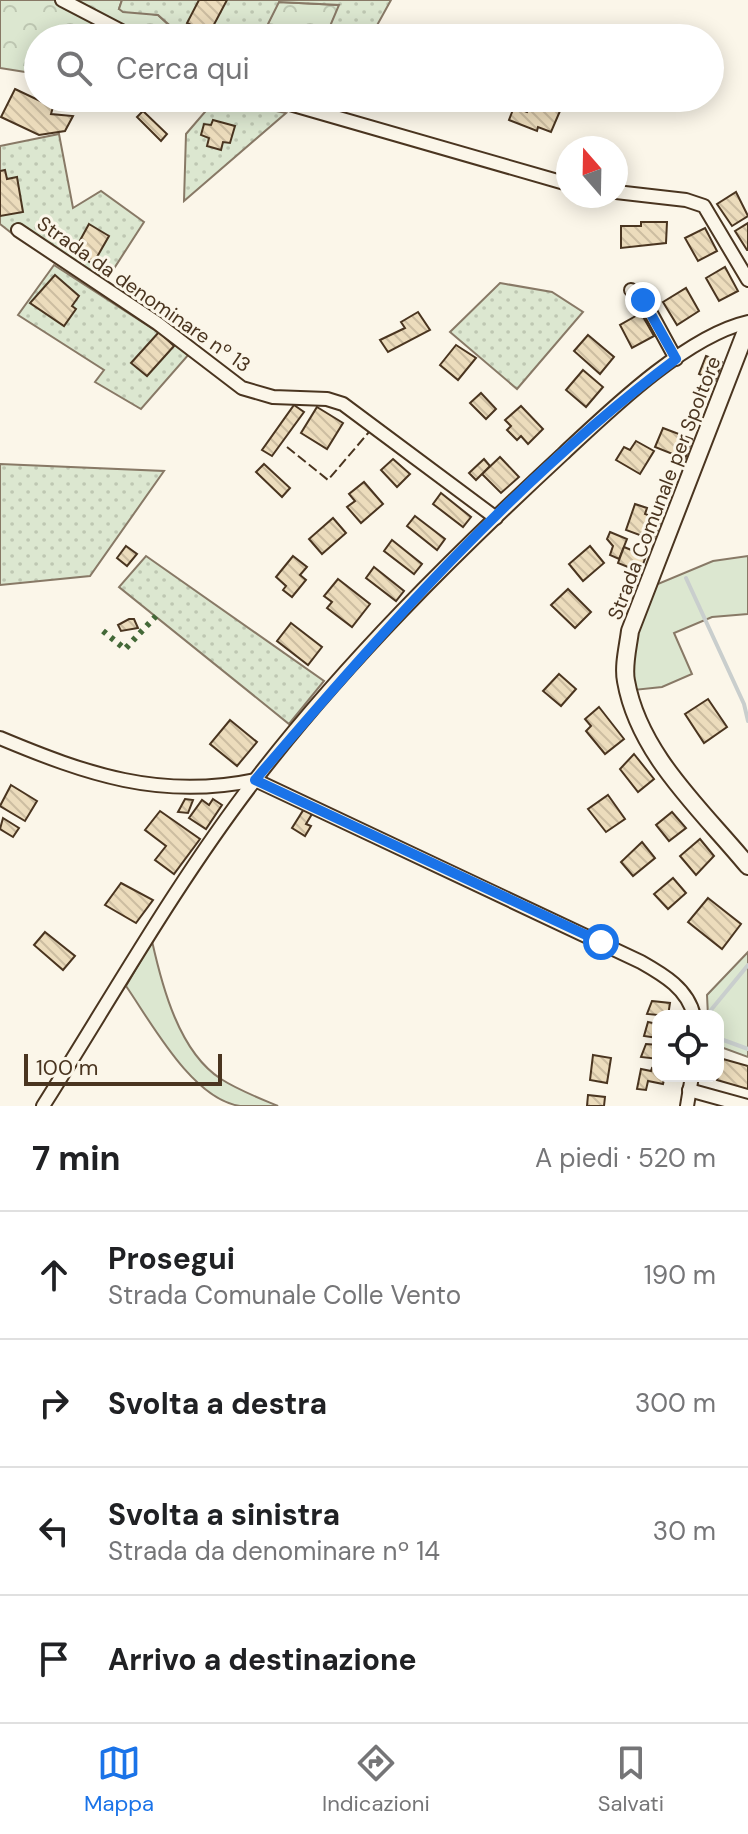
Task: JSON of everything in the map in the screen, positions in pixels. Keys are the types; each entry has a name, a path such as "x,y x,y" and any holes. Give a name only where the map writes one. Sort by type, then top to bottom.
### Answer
{"street":[{"path":"62,0 108,24"},
{"path":"318,112 556,181"},
{"path":"628,193 686,200 704,206 748,280"},
{"name":"Strada da denominare nº 13","path":"18,230 157,323 242,388 273,397 327,399 343,404 496,518"},
{"path":"631,290 646,304 676,359"},
{"path":"43,1106 195,865 255,780 367,651 496,518 618,404 720,330 748,324"},
{"name":"Strada Comunale per Spoltore","path":"748,324 630,631 625,678 637,724 658,758 748,866"},
{"path":"0,738 75,769 130,782 206,788 255,780 637,960 675,984 692,1010"},
{"path":"687,1106 691,1082"},
{"path":"689,1090 747,1106"}],"green space":[{"path":"0,0 122,0 119,9 158,15 168,24 24,24 24,72 0,68"},
{"path":"122,0 391,0 378,24 331,24 339,5 279,2 268,24 168,24 158,15 119,9"},
{"path":"278,2 340,5 331,24 268,24"},
{"path":"205,112 286,113 184,201 186,134"},
{"path":"59,134 73,208 101,191 144,222 104,284 19,227 14,235 0,224 0,146"},
{"path":"54,265 190,353 141,409 95,382 104,370 18,315"},
{"path":"500,283 552,292 583,312 517,389 450,332"},
{"path":"0,464 164,471 90,576 0,585"},
{"path":"146,556 324,681 289,724 119,587"},
{"path":"748,556 748,614 712,617 674,633 692,674 662,687 634,690 634,634 653,586 713,561"},
{"path":"152,941 174,1017 194,1052 221,1079 278,1106 240,1106 222,1100 205,1089 174,1057 126,986"},
{"path":"748,952 748,1057 724,1048 724,1010 708,1010 707,995"}],"building":[{"path":"199,0 227,0 214,24 187,23"},
{"path":"15,89 24,93 24,112 73,116 65,131 39,135 1,117"},
{"path":"144,112 167,134 161,141 137,117"},
{"path":"512,112 560,112 551,132 538,127 537,131 509,120"},
{"path":"213,120 235,126 230,143 223,142 221,150 207,146 209,138 201,135 204,124 211,125"},
{"path":"5,170 7,179 17,177 23,212 0,216 0,171"},
{"path":"736,192 748,216 732,226 717,204"},
{"path":"641,222 667,222 666,243 621,248 621,226 641,226"},
{"path":"748,223 748,250 747,250 735,231"},
{"path":"89,224 109,236 93,264 73,253"},
{"path":"705,228 717,251 698,261 685,238"},
{"path":"725,267 738,291 719,301 706,278"},
{"path":"55,275 79,296 72,306 76,309 64,326 30,303"},
{"path":"686,288 699,311 677,325 663,302"},
{"path":"418,312 430,330 388,352 380,340 405,328 401,322"},
{"path":"641,313 654,336 632,348 620,325"},
{"path":"159,332 174,346 147,376 131,363"},
{"path":"588,335 614,357 600,374 574,351"},
{"path":"456,345 476,358 458,380 440,365"},
{"path":"706,356 722,362 715,381 699,374"},
{"path":"583,370 603,387 586,407 566,390"},
{"path":"481,393 496,409 486,419 470,403"},
{"path":"294,405 304,412 272,456 262,450"},
{"path":"521,406 543,429 528,444 521,436 517,440 507,430 511,426 505,420"},
{"path":"317,407 343,423 327,449 301,433"},
{"path":"663,428 692,439 685,459 655,447"},
{"path":"636,441 654,451 640,474 616,460 624,447 630,450"},
{"path":"500,457 519,477 501,493 482,474"},
{"path":"393,459 410,474 397,487 381,470"},
{"path":"484,459 490,466 476,480 469,473"},
{"path":"264,464 290,488 282,497 256,472"},
{"path":"364,482 383,504 361,523 347,507 355,501 349,494"},
{"path":"441,493 471,517 463,527 433,504"},
{"path":"635,504 647,508 645,514 661,520 653,540 626,530"},
{"path":"415,516 445,539 437,550 407,526"},
{"path":"333,518 346,533 322,554 309,539"},
{"path":"610,532 627,539 619,559 610,555 613,546 607,539"},
{"path":"392,540 422,564 414,574 384,551"},
{"path":"126,546 137,554 127,566 117,558"},
{"path":"590,546 604,563 583,581 569,564"},
{"path":"624,547 646,556 640,572 618,563"},
{"path":"293,556 307,567 300,575 306,580 292,597 283,590 286,586 276,577"},
{"path":"374,567 404,591 396,601 366,578"},
{"path":"338,579 370,604 352,627 327,608 332,602 324,596"},
{"path":"568,589 591,612 575,628 551,605"},
{"path":"134,619 138,628 121,631 118,625"},
{"path":"291,623 322,647 308,665 277,641"},
{"path":"559,674 576,689 561,706 543,691"},
{"path":"708,699 727,727 704,743 685,714"},
{"path":"599,707 624,739 605,754 586,731 591,726 585,719"},
{"path":"230,720 257,742 237,766 210,744"},
{"path":"634,754 654,779 638,792 620,769"},
{"path":"11,785 37,801 25,821 0,806"},
{"path":"608,795 625,819 606,832 588,809"},
{"path":"185,799 193,800 188,813 178,812"},
{"path":"213,799 222,805 206,829 189,818 202,800 209,805"},
{"path":"304,809 312,814 306,824 311,826 305,836 292,828"},
{"path":"160,811 200,839 174,874 155,860 166,846 145,830"},
{"path":"672,812 686,828 669,841 656,825"},
{"path":"3,818 19,828 13,837 0,829"},
{"path":"700,839 714,856 696,875 680,856"},
{"path":"642,842 655,858 633,876 621,862"},
{"path":"673,878 686,893 668,909 654,894"},
{"path":"121,883 153,900 136,923 105,905"},
{"path":"708,898 741,924 722,949 688,922"},
{"path":"45,932 75,956 63,970 34,945"},
{"path":"652,1001 670,1003 669,1010 652,1010 652,1014 647,1014"},
{"path":"648,1022 652,1023 652,1037 644,1036"},
{"path":"646,1044 652,1044 652,1058 641,1057"},
{"path":"593,1055 611,1058 607,1083 590,1080"},
{"path":"724,1059 748,1066 748,1089 724,1082"},
{"path":"652,1068 652,1082 648,1081 646,1090 637,1089 641,1069 651,1071"},
{"path":"588,1095 605,1097 604,1106 587,1106"}],"waterway":[{"path":"686,578 744,704 748,721"},
{"path":"711,1010 748,965"},
{"path":"724,1040 748,1049"}],"hedge":[{"path":"103,631 125,649 156,616"}],"fence":[{"path":"287,447 328,480 369,432"}],"route":[{"path":"601,942 255,780 356,662 487,526 618,404 676,359 643,300"}]}
